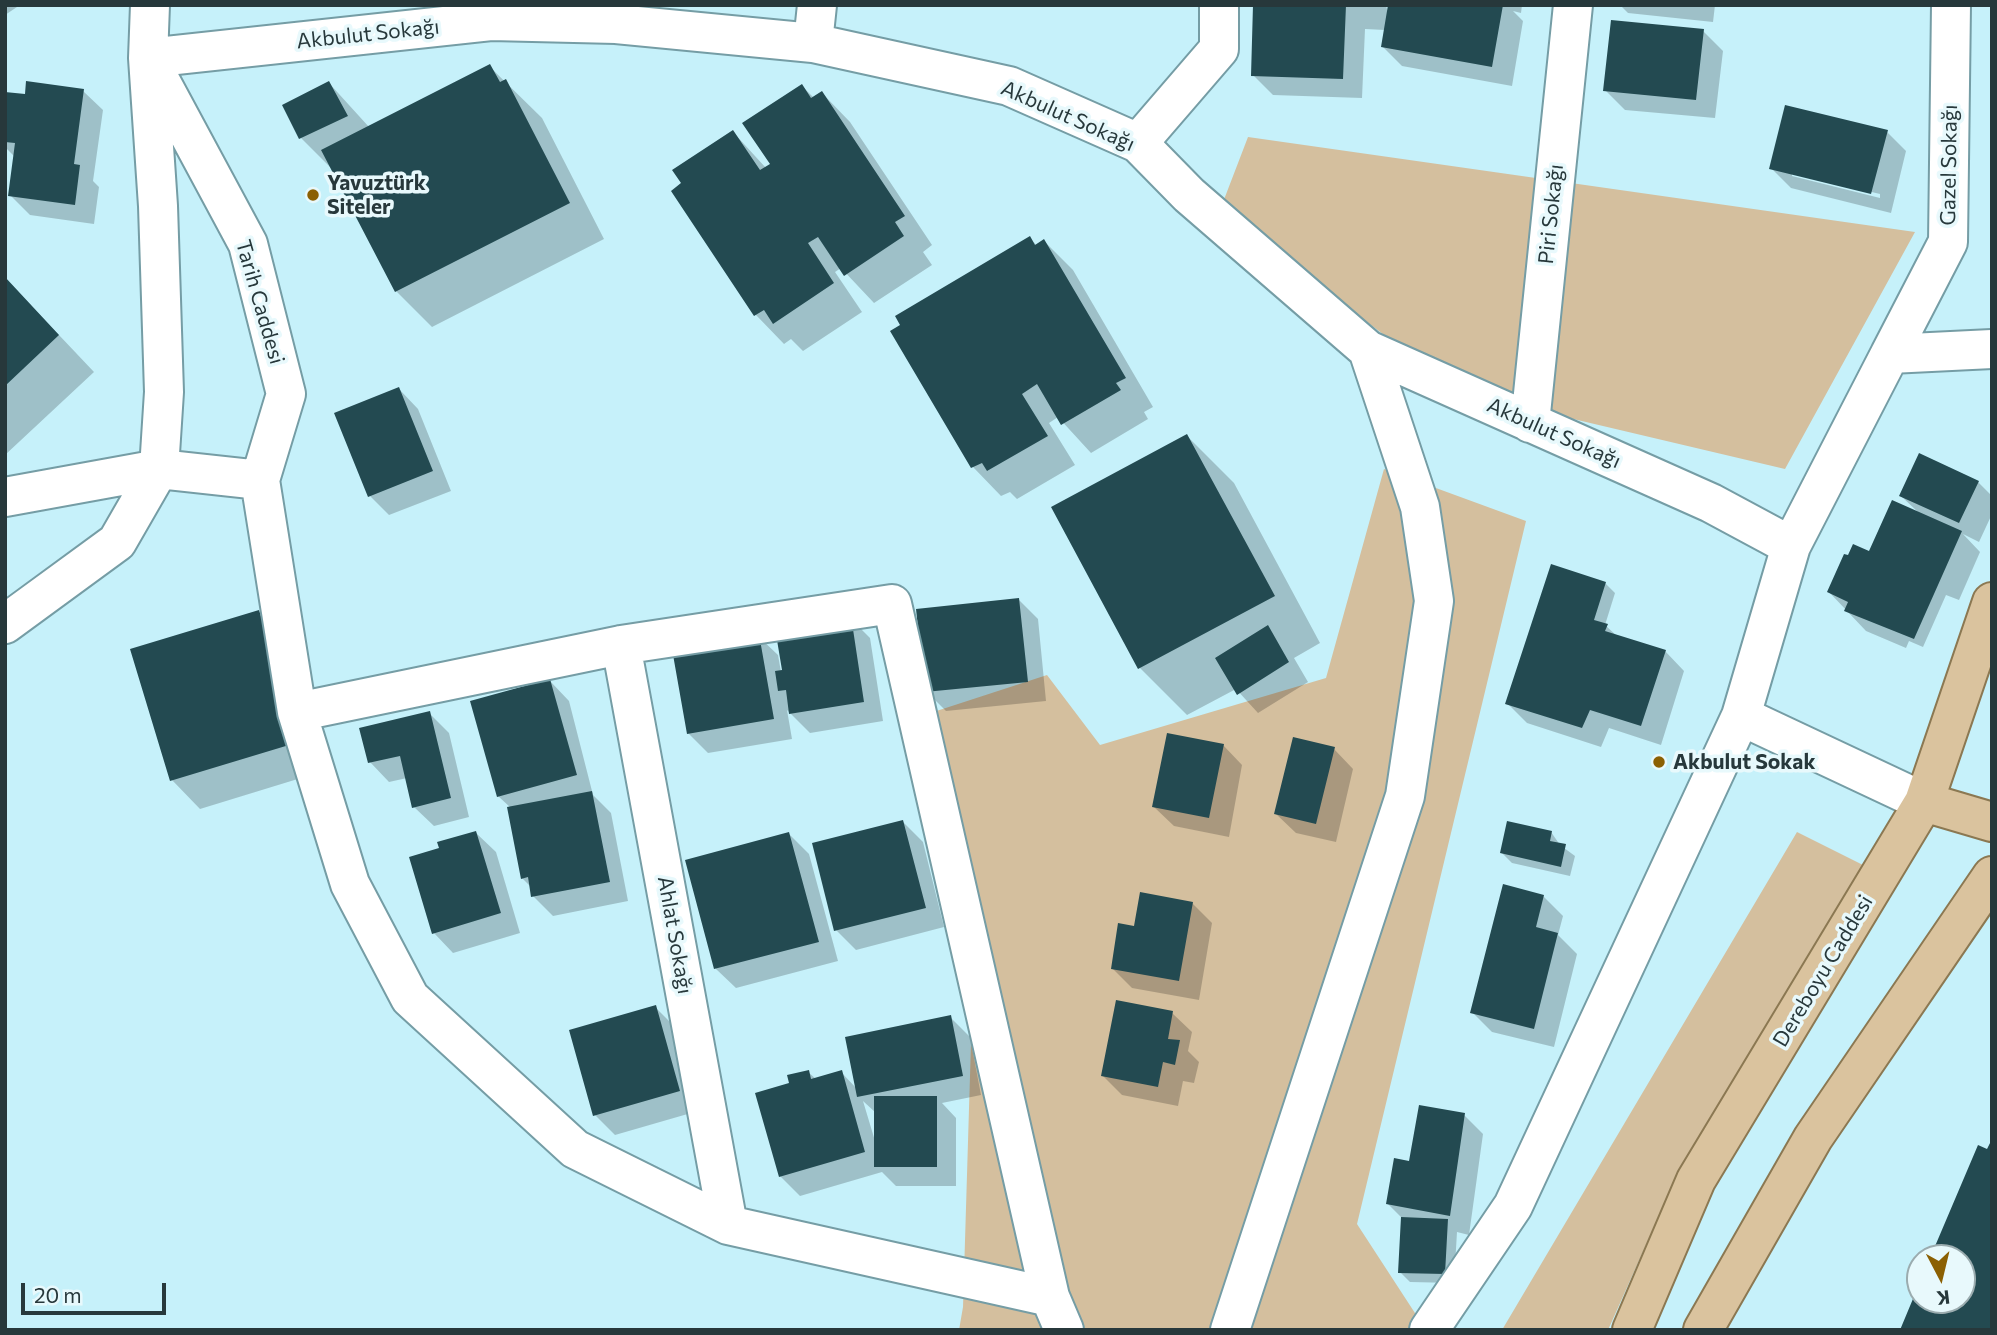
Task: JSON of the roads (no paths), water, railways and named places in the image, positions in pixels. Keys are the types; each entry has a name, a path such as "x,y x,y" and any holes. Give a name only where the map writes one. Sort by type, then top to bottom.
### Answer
{"main road":[{"name":"Dereboyu Caddesi","path":"1632,1330 1696,1180 1924,802 1992,602"},
{"path":"1924,802 1992,822"},
{"path":"1703,1330 1813,1138 1992,876"}],"street":[{"path":"5,624 117,542 159,469 164,392 158,206 148,58 150,5"},
{"path":"813,43 817,5"},
{"path":"1138,143 1219,49 1219,5"},
{"name":"Piri Sokağı","path":"1530,423 1573,5"},
{"name":"Gazel Sokağı","path":"1429,1330 1513,1206 1741,716 1791,546 1948,242 1951,5"},
{"name":"Akbulut Sokağı","path":"148,58 492,13 813,43 1009,86 1138,143 1189,195 1368,350 1711,503 1791,546"},
{"name":"Tarih Caddesi","path":"148,58 247,244 286,394 260,480"},
{"path":"1891,354 1992,349"},
{"path":"1230,1330 1405,796 1434,601 1420,507 1368,350"},
{"path":"5,497 159,469 260,480 297,712 350,884 410,998 575,1149 728,1225 1057,1313 892,604 621,645 297,712"},
{"name":"Ahlat Sokağı","path":"621,645 728,1225"},
{"path":"1741,716 1924,802"}],"place":[{"name":"Yavuztürk Siteler","path":"313,195"},
{"name":"Akbulut Sokak","path":"1659,762"}]}
